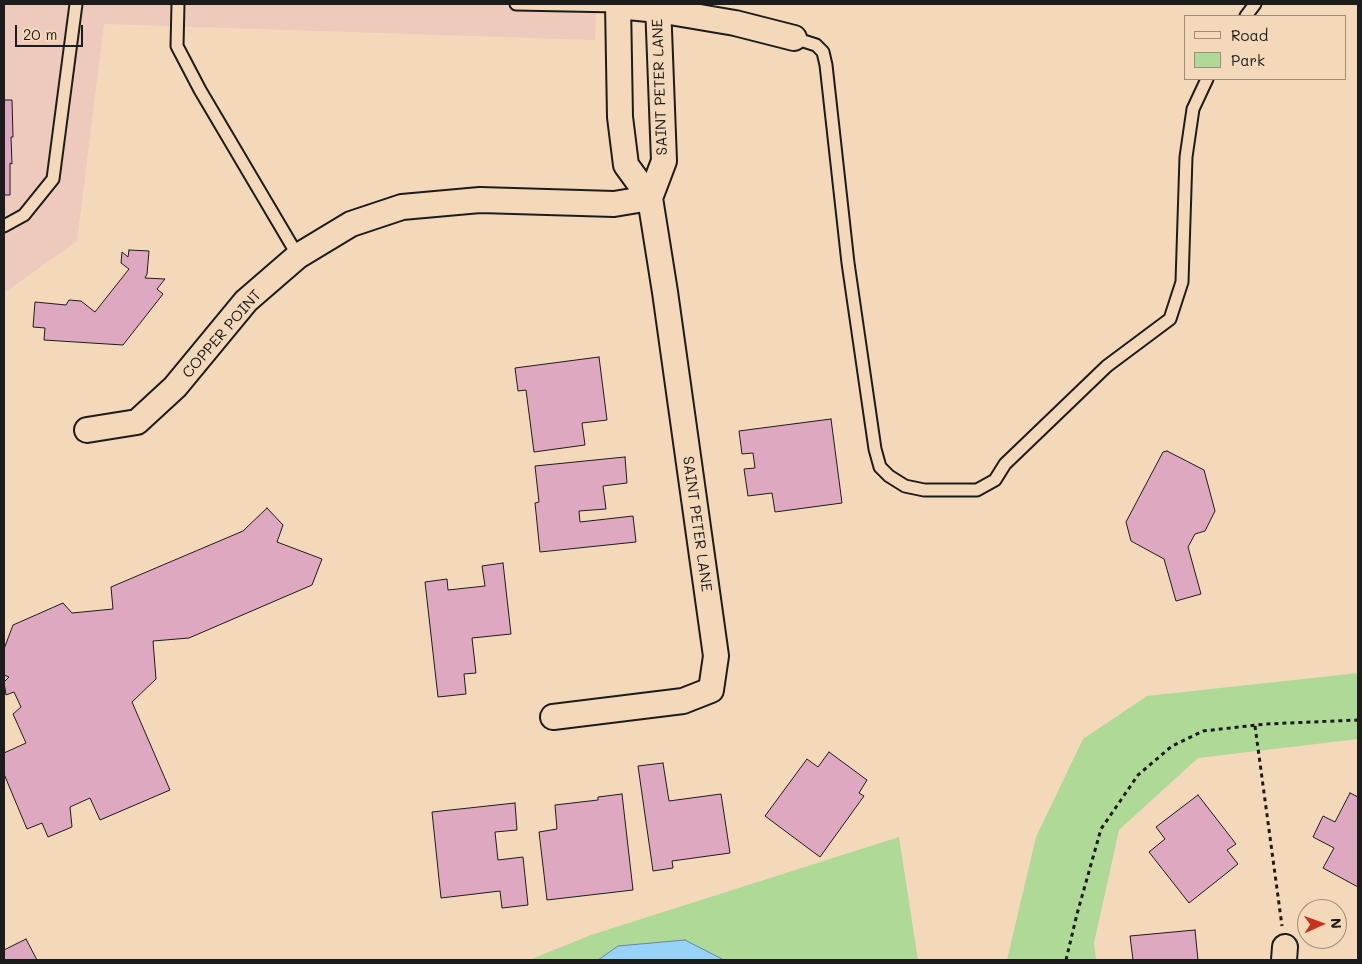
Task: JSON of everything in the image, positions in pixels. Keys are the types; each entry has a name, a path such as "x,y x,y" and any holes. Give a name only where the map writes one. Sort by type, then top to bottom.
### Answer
{"street":[{"path":"618,5 658,7 735,23 794,38"},
{"name":"SAINT PETER LANE","path":"553,718 683,701 711,690 716,656 650,198 626,165 620,117 618,5"},
{"name":"SAINT PETER LANE","path":"650,198 664,161 658,7"},
{"name":"COPPER POINT","path":"87,430 137,422 175,387 246,301 298,256 351,224 402,207 480,200 614,204 650,198"}],"lane":[{"path":"4,226 24,215 53,179 76,4"},
{"path":"178,4 177,46 200,90 298,256"},
{"path":"516,4 618,5"},
{"path":"1247,15 1255,4"},
{"path":"794,38 816,45 823,52 826,65 848,263 875,449 880,467 889,476 905,486 924,490 977,490 995,480 1005,464 1107,366 1170,319 1182,282 1186,158 1193,109 1207,80"}],"path":[{"path":"1066,960 1100,829 1138,774 1172,746 1203,731 1358,720"},
{"path":"1255,726 1284,954"}],"shaded area":[{"path":"4,4 597,4 595,40 104,24 77,241 4,292"}],"green space":[{"path":"1358,673 1358,739 1198,758 1119,830 1094,943 1096,960 1007,960 1036,837 1083,739 1147,696"},
{"path":"899,837 918,960 529,960 591,935"}],"water":[{"path":"685,940 724,960 598,960 618,946"}],"building":[{"path":"4,100 12,100 13,137 11,137 10,195 4,195"},
{"path":"129,250 149,251 145,278 165,279 157,289 163,294 123,345 44,340 45,328 33,327 35,302 66,305 69,300 81,301 95,312 129,269 121,263 122,252 128,257"},
{"path":"599,357 607,420 582,423 585,445 534,452 526,390 518,391 515,368"},
{"path":"831,419 842,503 775,512 772,493 748,496 744,469 755,468 753,453 742,454 739,431"},
{"path":"1167,451 1204,470 1215,511 1205,531 1195,534 1188,547 1201,594 1176,601 1164,559 1131,541 1126,522 1163,452"},
{"path":"625,457 627,483 603,486 606,509 579,511 580,522 633,516 636,542 540,552 535,503 539,502 535,466"},
{"path":"267,508 283,525 277,542 322,559 312,585 189,638 153,641 156,679 132,702 170,790 100,820 90,798 70,807 72,827 48,837 42,823 27,829 4,774 4,753 26,743 13,714 21,707 14,692 6,695 4,682 9,677 4,675 4,649 13,625 63,603 72,613 113,609 111,587 243,531"},
{"path":"503,563 511,634 472,638 476,673 464,674 466,694 438,697 425,582 447,579 448,590 485,586 482,566"},
{"path":"829,752 867,780 859,793 864,796 820,857 765,816 807,759 818,767"},
{"path":"663,763 669,801 721,794 730,853 672,861 673,868 653,871 638,766"},
{"path":"1350,793 1358,797 1358,887 1323,868 1334,848 1313,837 1323,816 1335,822"},
{"path":"622,794 633,890 547,900 539,832 557,829 555,805 598,800 598,797"},
{"path":"1198,795 1236,844 1227,850 1238,864 1189,903 1149,852 1165,839 1156,827"},
{"path":"515,803 517,830 495,832 498,860 523,857 528,905 502,908 500,891 441,898 432,812"},
{"path":"1195,930 1198,960 1133,960 1130,936"},
{"path":"26,939 37,960 4,960 4,950"}]}
